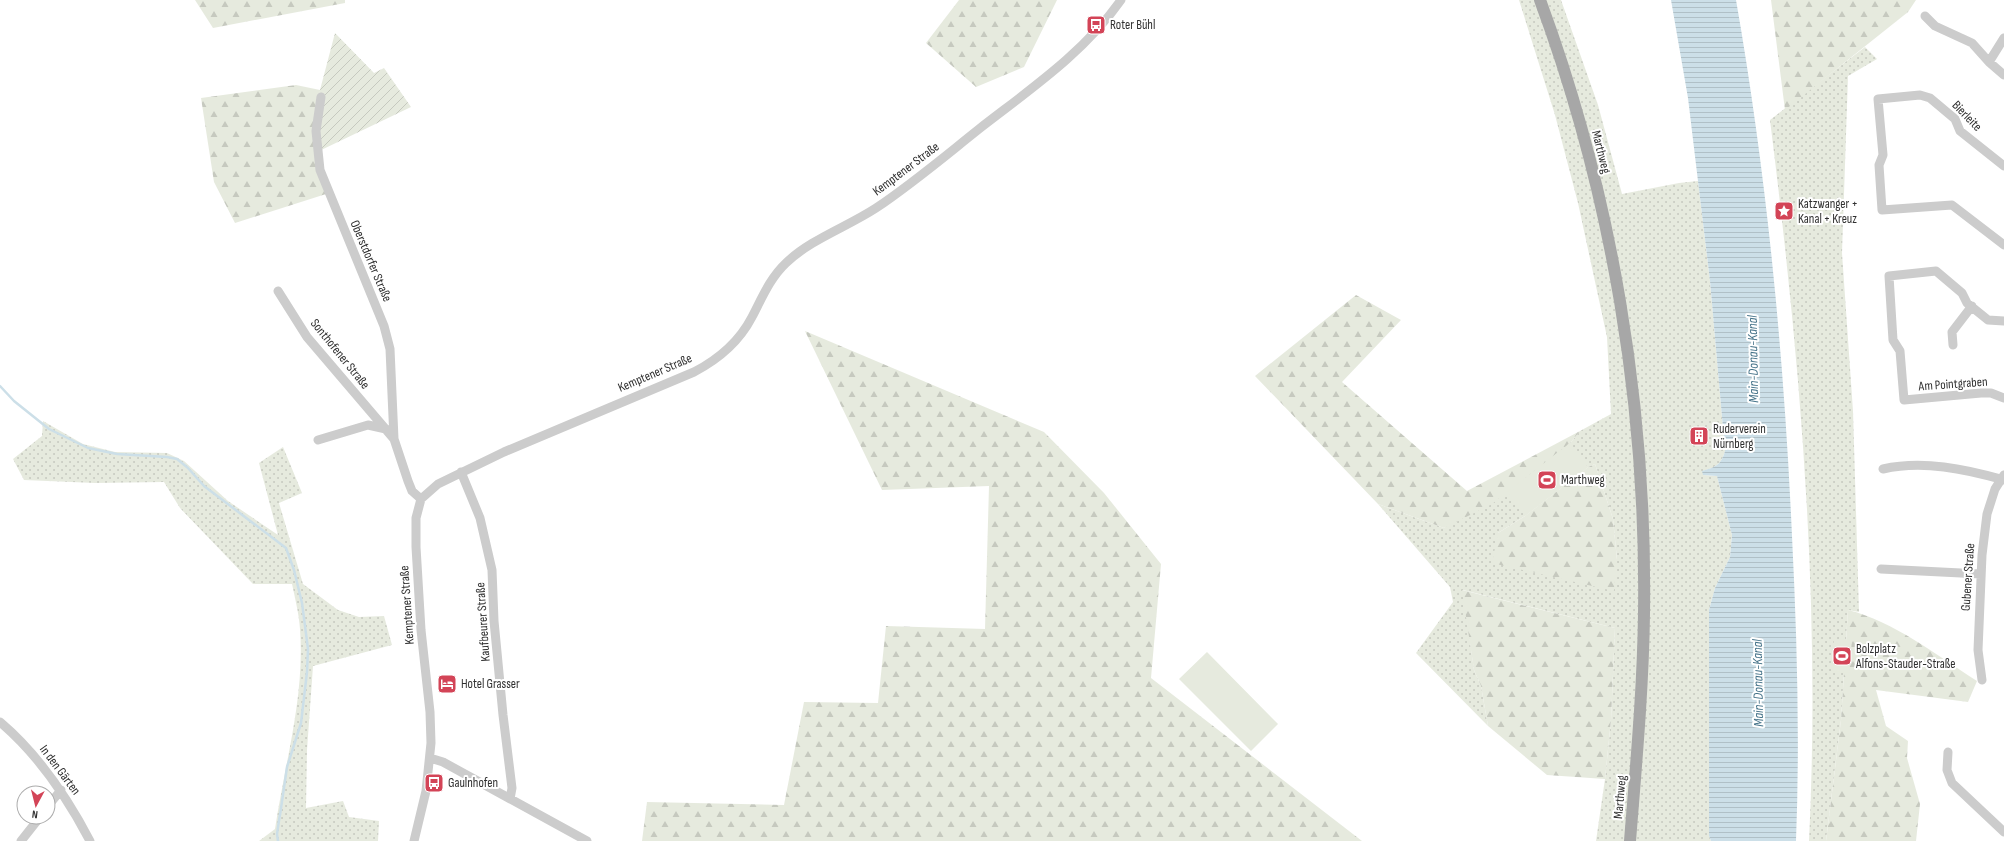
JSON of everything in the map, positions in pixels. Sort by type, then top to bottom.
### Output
[{"type":"main road","name":"Marthweg","points":[[1540,0],[1578,116],[1603,217],[1628,354],[1636,419],[1642,504],[1644,612],[1641,709],[1630,841]]},
{"type":"street","name":"Kemptener Straße","points":[[414,841],[426,791],[430,758],[430,712],[421,630],[416,547],[416,518],[421,499],[431,489],[461,472],[561,426],[694,372],[720,356],[743,333],[768,287],[786,263],[807,247],[884,203],[1022,96],[1082,46],[1121,0]]},
{"type":"street","points":[[1925,16],[1935,26],[1972,44],[1989,62],[2004,74]]},
{"type":"street","points":[[1989,62],[2004,38]]},
{"type":"street","name":"Bierleite","points":[[2004,166],[1960,131],[1955,119],[1930,98],[1920,95],[1878,99],[1883,155],[1879,165],[1882,210],[1952,205],[2004,245]]},
{"type":"street","name":"Oberstdorfer Straße","points":[[320,97],[316,131],[320,170],[384,326],[390,349],[394,439]]},
{"type":"street","name":"Am Pointgraben","points":[[1972,306],[1967,303],[1962,293],[1936,271],[1889,276],[1893,340],[1900,351],[1904,400],[1981,393],[1991,393],[2004,398]]},
{"type":"street","name":"Sonthofener Straße","points":[[278,291],[307,337],[394,439],[412,491],[421,499]]},
{"type":"street","points":[[1953,344],[1952,332],[1972,306],[1988,320],[2004,320]]},
{"type":"street","points":[[318,440],[368,425],[386,429]]},
{"type":"street","points":[[1883,469],[1900,465],[1949,468],[2003,478]]},
{"type":"street","name":"Kaufbeurer Straße","points":[[461,472],[480,518],[492,570],[494,620],[502,715],[512,788],[510,799]]},
{"type":"street","name":"Gubener Straße","points":[[1982,680],[1978,650],[1981,574],[1987,514],[1994,489],[2003,478]]},
{"type":"street","points":[[1881,570],[1981,574]]},
{"type":"street","name":"In den Gärten","points":[[0,722],[19,738],[61,790],[90,841]]},
{"type":"street","points":[[1948,752],[1947,770],[1952,783],[2004,832]]},
{"type":"street","points":[[430,758],[443,762],[510,799],[572,837],[587,841]]},
{"type":"street","points":[[56,796],[61,790]]},
{"type":"street","points":[[21,841],[34,825]]},
{"type":"green space","points":[[195,0],[345,0],[345,3],[213,28]]},
{"type":"green space","points":[[959,0],[1057,0],[1024,67],[976,87],[926,43]]},
{"type":"green space","points":[[1519,0],[1561,0],[1598,105],[1622,194],[1679,183],[1698,181],[1710,281],[1725,451],[1720,462],[1715,467],[1703,471],[1703,475],[1717,476],[1732,535],[1730,557],[1715,588],[1709,610],[1709,836],[1711,841],[1596,841],[1605,779],[1611,720],[1615,628],[1463,590],[1474,670],[1481,686],[1488,726],[1416,653],[1453,602],[1450,587],[1378,504],[1444,528],[1571,442],[1580,431],[1611,414],[1607,337],[1578,203],[1555,115]],"holes":[[[1595,464],[1613,519],[1617,560],[1498,533],[1525,516],[1588,467]]]},
{"type":"green space","points":[[1771,0],[1916,0],[1908,12],[1785,110]]},
{"type":"green space","points":[[335,33],[374,73],[384,68],[411,107],[317,152],[320,90]]},
{"type":"green space","points":[[1865,47],[1877,59],[1848,76],[1842,253],[1853,411],[1859,612],[1848,610],[1841,720],[1826,841],[1809,841],[1812,750],[1810,570],[1799,389],[1781,210],[1770,120]]},
{"type":"green space","points":[[296,85],[320,90],[317,152],[326,194],[235,223],[214,182],[201,98]]},
{"type":"green space","points":[[1356,295],[1401,320],[1342,382],[1467,491],[1580,431],[1571,442],[1492,504],[1444,528],[1378,504],[1255,376]]},
{"type":"green space","points":[[805,331],[1044,432],[1104,493],[1161,564],[1151,678],[1362,841],[642,841],[647,802],[784,805],[804,702],[878,703],[886,626],[985,629],[989,486],[882,490]]},
{"type":"green space","points":[[43,421],[83,444],[115,452],[167,453],[184,461],[228,501],[278,535],[259,463],[283,447],[302,493],[279,503],[303,584],[338,610],[359,617],[384,616],[392,645],[313,666],[307,750],[306,808],[343,801],[349,817],[379,821],[378,841],[259,841],[275,829],[297,704],[300,680],[300,629],[292,584],[253,584],[180,508],[164,482],[95,483],[24,480],[13,459],[42,436]]},
{"type":"green space","name":"Marthweg","points":[[1570,443],[1588,467],[1525,516],[1507,492]]},
{"type":"green space","points":[[1595,464],[1613,519],[1617,560],[1614,591],[1492,563],[1498,533],[1525,516],[1588,467]]},
{"type":"green space","points":[[1462,590],[1615,628],[1611,720],[1605,779],[1547,775],[1488,726],[1481,686],[1474,670]]},
{"type":"green space","points":[[1848,610],[1882,622],[1915,640],[1977,681],[1968,702],[1876,690],[1886,726],[1908,741],[1907,758],[1920,804],[1916,841],[1826,841],[1841,720]]},
{"type":"green space","name":"Bolzplatz Alfons-Stauder-Straße","points":[[1834,639],[1852,640],[1849,673],[1832,671]]},
{"type":"green space","points":[[1207,652],[1278,724],[1251,751],[1179,679]]},
{"type":"water","name":"Main-Donau-Kanal","points":[[1671,0],[1736,0],[1757,133],[1773,267],[1789,469],[1797,688],[1798,765],[1796,841],[1711,841],[1709,836],[1709,610],[1715,588],[1730,557],[1732,535],[1717,476],[1703,475],[1702,471],[1717,465],[1722,459],[1725,451],[1710,281],[1688,98]]},
{"type":"waterway","points":[[0,386],[14,401],[49,429],[88,448],[117,454],[177,459],[188,468],[204,486],[286,548],[294,570],[302,603],[308,649],[301,723],[287,767],[280,815]]},
{"type":"waterway","points":[[278,841],[277,834],[280,814]]},
{"type":"place","name":"Roter Bühl","points":[[1096,25]]},
{"type":"place","name":"Katzwanger + Kanal + Kreuz","points":[[1784,211]]},
{"type":"place","name":"Ruderverein Nürnberg","points":[[1699,436]]},
{"type":"place","name":"Marthweg","points":[[1547,480]]},
{"type":"place","name":"Bolzplatz Alfons-Stauder-Straße","points":[[1842,656]]},
{"type":"place","name":"Hotel Grasser","points":[[447,684]]},
{"type":"place","name":"Gaulnhofen","points":[[434,783]]}]
